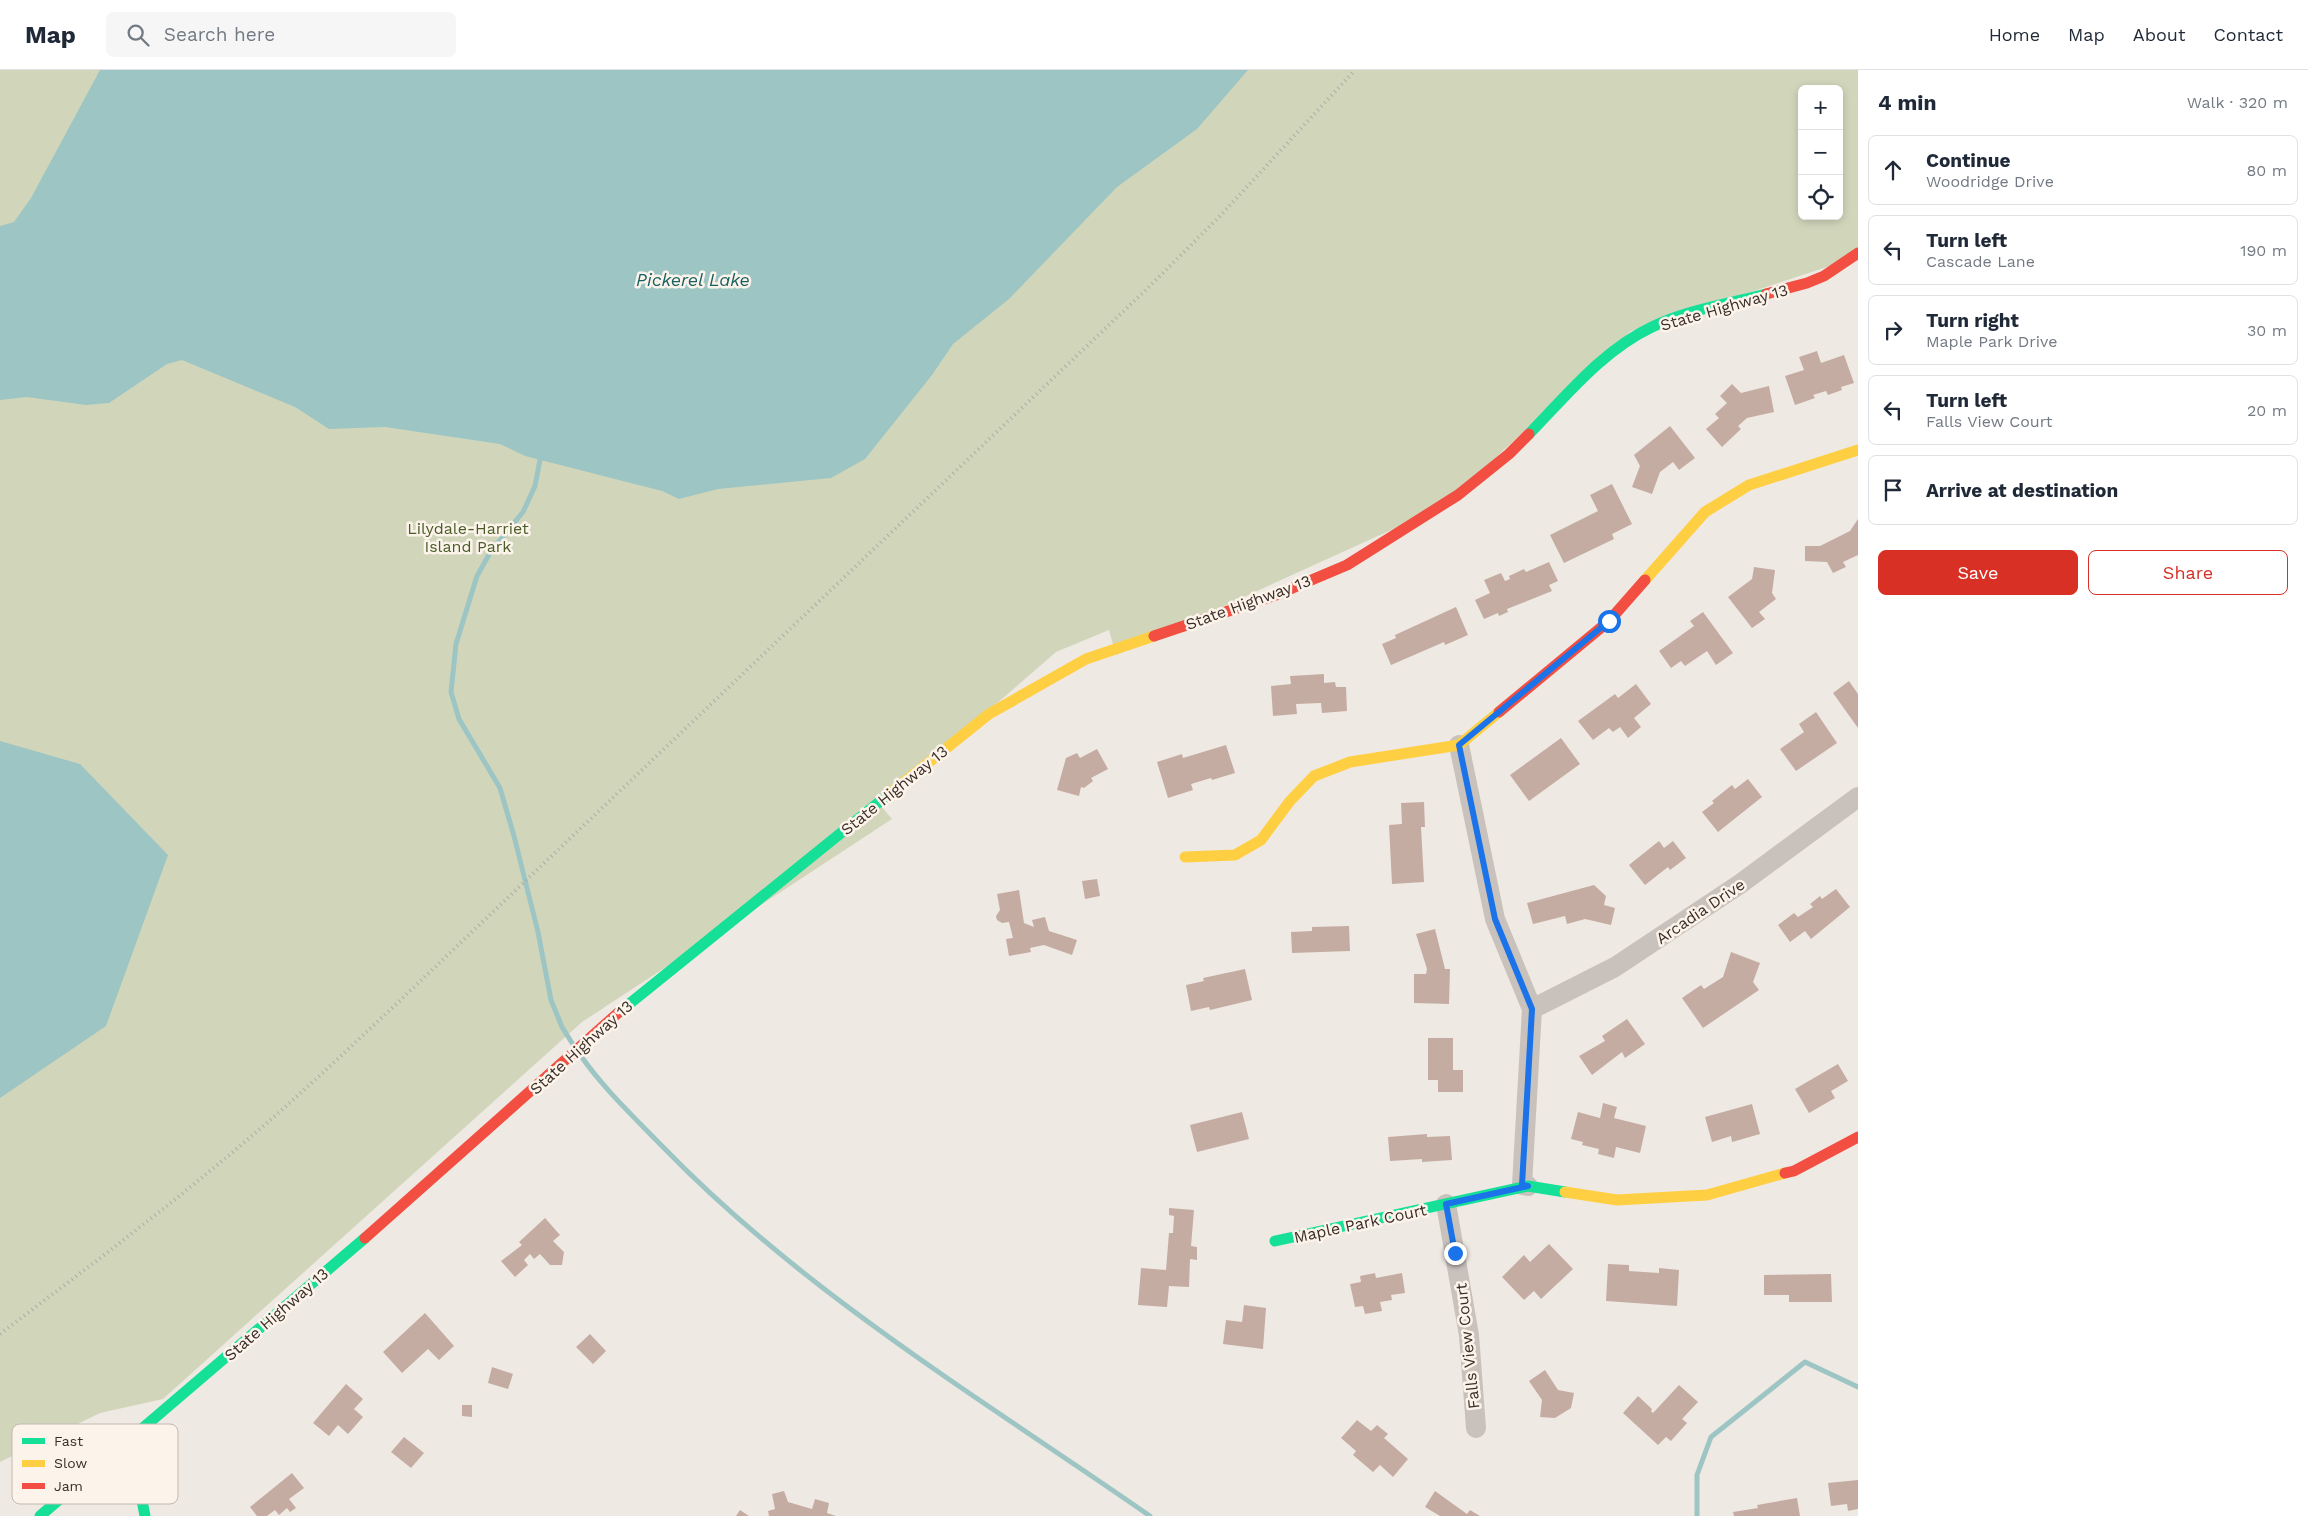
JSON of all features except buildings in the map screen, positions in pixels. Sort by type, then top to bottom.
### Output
[{"type":"street","name":"State Highway 13","points":[[148,1424],[466,1150],[616,1014],[989,714],[1086,659],[1276,595],[1347,565],[1396,536],[1458,495],[1510,454],[1592,369],[1626,343],[1652,327],[1686,315],[1806,283],[1824,276],[1858,253]]},
{"type":"street","points":[[1185,857],[1235,855],[1261,840],[1290,800],[1314,776],[1350,762],[1459,745],[1609,621],[1705,512],[1748,485],[1858,450]]},
{"type":"street","points":[[1459,745],[1495,919],[1532,1009],[1522,1185],[1617,1200],[1707,1195],[1794,1171],[1858,1138]]},
{"type":"street","name":"Arcadia Drive","points":[[1532,1009],[1615,967],[1740,884],[1858,796]]},
{"type":"street","name":"Maple Park Court","points":[[1275,1241],[1528,1186]]},
{"type":"street","name":"Falls View Court","points":[[1446,1204],[1469,1335],[1476,1428]]},
{"type":"street","name":"State Highway 13","points":[[40,1516],[54,1504]]},
{"type":"green space","name":"Lilydale-Harriet Island Park","points":[[0,70],[1858,70],[1858,257],[1631,331],[1444,506],[1116,655],[1109,630],[1056,652],[880,805],[892,819],[582,1022],[163,1399],[100,1413],[78,1424],[12,1424],[12,1456],[0,1462]]},
{"type":"water","name":"Pickerel Lake","points":[[100,70],[1248,70],[1197,129],[1117,187],[1009,299],[953,344],[932,375],[865,459],[831,478],[718,489],[679,499],[662,491],[525,456],[500,444],[385,427],[329,429],[295,407],[182,360],[167,364],[109,403],[86,405],[27,397],[0,400],[0,226],[14,222],[31,198]]},
{"type":"water","points":[[0,741],[80,764],[168,855],[106,1026],[0,1098]]},
{"type":"waterway","points":[[540,460],[535,486],[523,512],[491,551],[477,576],[456,644],[451,692],[459,719],[500,788],[538,932],[551,1000],[562,1027],[572,1043]]},
{"type":"waterway","points":[[581,1056],[609,1091],[662,1146],[717,1199],[775,1250],[897,1343],[1150,1516]]},
{"type":"waterway","points":[[1697,1516],[1697,1475],[1711,1437],[1805,1362],[1858,1387]]},
{"type":"railway","points":[[0,1334],[222,1161],[271,1120],[390,1010],[1152,284],[1220,216],[1355,70]]},
{"type":"traffic: fast","points":[[1529,434],[1601,361],[1634,337],[1679,316],[1766,294]]},
{"type":"traffic: fast","points":[[618,1013],[888,795]]},
{"type":"traffic: fast","points":[[1275,1241],[1528,1186],[1565,1192]]},
{"type":"traffic: fast","points":[[148,1424],[365,1238]]},
{"type":"traffic: fast","points":[[40,1516],[54,1504]]},
{"type":"traffic: fast","points":[[143,1504],[145,1516]]},
{"type":"traffic: slow","points":[[1645,580],[1705,512],[1749,485],[1858,450]]},
{"type":"traffic: slow","points":[[888,795],[989,714],[1086,659],[1154,636]]},
{"type":"traffic: slow","points":[[1185,857],[1235,855],[1261,840],[1290,801],[1314,776],[1350,762],[1459,745],[1499,712]]},
{"type":"traffic: slow","points":[[1565,1192],[1617,1200],[1707,1195],[1785,1173]]},
{"type":"traffic: jam","points":[[1766,294],[1807,283],[1824,276],[1858,253]]},
{"type":"traffic: jam","points":[[1154,636],[1276,595],[1347,565],[1458,495],[1509,454],[1529,434]]},
{"type":"traffic: jam","points":[[1499,712],[1609,621],[1645,580]]},
{"type":"traffic: jam","points":[[365,1238],[618,1013]]},
{"type":"traffic: jam","points":[[1785,1173],[1794,1171],[1858,1137]]},
{"type":"route","points":[[1455,1253],[1446,1204],[1528,1186],[1522,1185],[1532,1009],[1495,919],[1459,745],[1609,621]]}]
